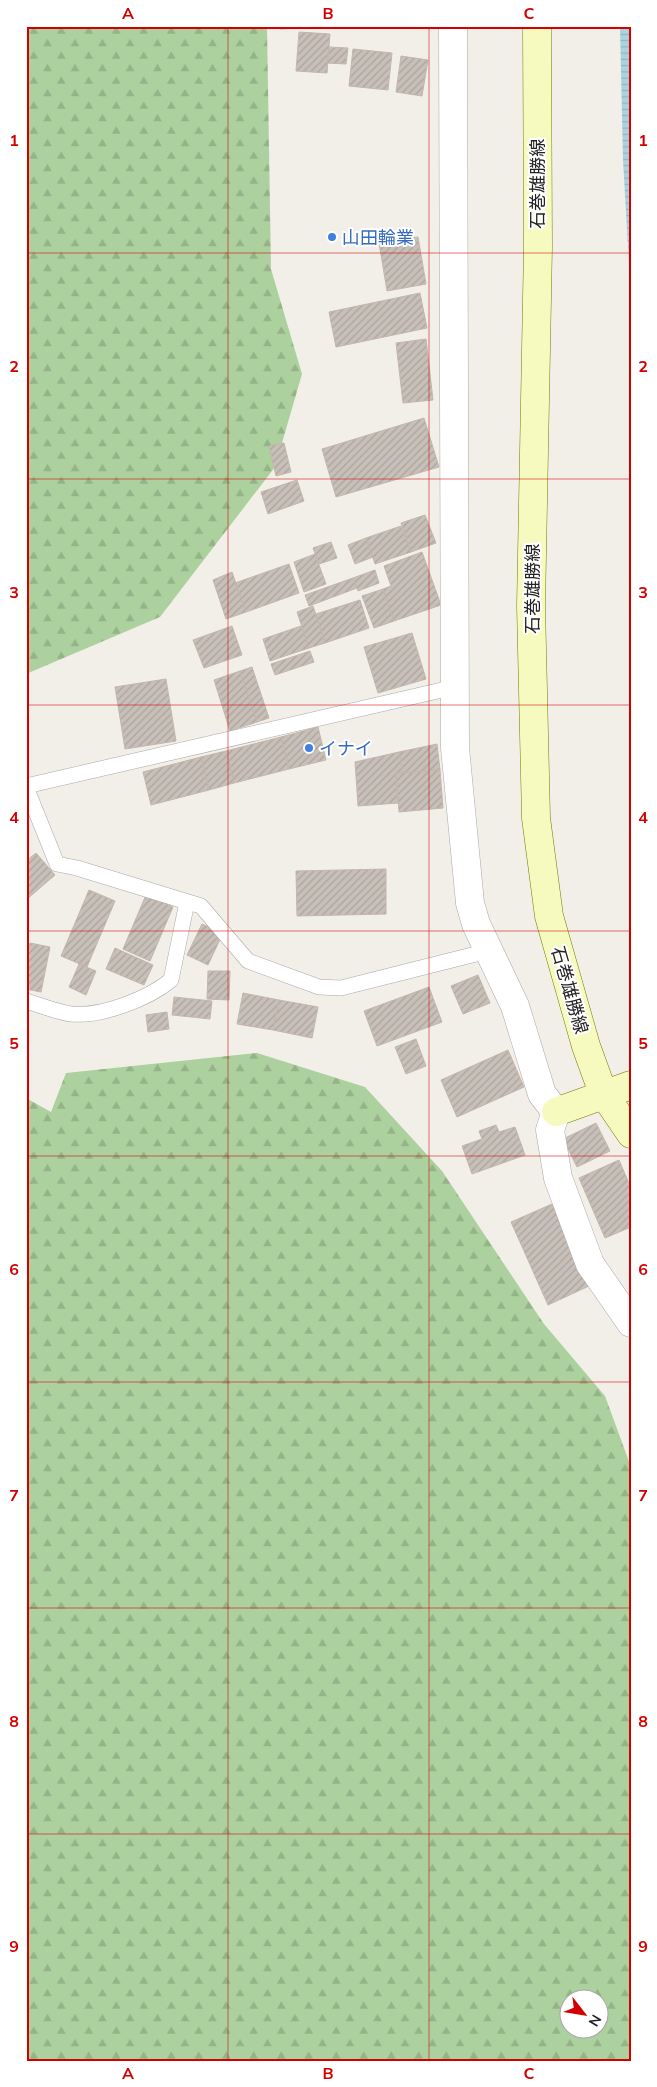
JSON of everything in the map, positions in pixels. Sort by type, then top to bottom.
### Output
[{"type":"main road","name":"石巻雄勝線","points":[[537,26],[538,247],[531,587],[536,818],[549,916],[586,1046],[603,1093],[631,1134]]},
{"type":"main road","points":[[556,1112],[603,1093],[631,1085]]},
{"type":"street","points":[[453,26],[455,748],[470,903],[474,920],[515,1006],[542,1094],[556,1112],[550,1130],[558,1178],[590,1264],[631,1323]]},
{"type":"lane","points":[[455,687],[26,787],[57,864],[77,868],[201,906],[248,961],[319,987],[341,988],[488,951]]},
{"type":"lane","points":[[26,1001],[71,1014],[111,1011],[163,987],[171,980],[187,902]]},
{"type":"green space","points":[[26,26],[267,26],[271,269],[302,374],[275,467],[160,617],[26,674]]},
{"type":"green space","points":[[257,1053],[365,1087],[442,1171],[544,1324],[605,1396],[631,1467],[631,2061],[26,2061],[26,1098],[51,1112],[66,1073]]},
{"type":"water","points":[[620,26],[631,26],[631,300],[623,160]]},
{"type":"building","points":[[280,26],[349,26],[280,29]]},
{"type":"building","points":[[299,32],[330,34],[327,73],[296,71]]},
{"type":"building","points":[[329,47],[348,48],[346,64],[327,63]]},
{"type":"building","points":[[353,49],[392,53],[388,90],[349,86]]},
{"type":"building","points":[[401,56],[428,60],[422,96],[396,92]]},
{"type":"building","points":[[418,237],[426,284],[387,291],[379,243]]},
{"type":"building","points":[[420,293],[427,328],[336,347],[329,312]]},
{"type":"building","points":[[426,339],[433,400],[403,403],[396,343]]},
{"type":"building","points":[[424,418],[439,467],[336,497],[322,449]]},
{"type":"building","points":[[284,443],[291,472],[276,476],[269,446]]},
{"type":"building","points":[[297,480],[304,501],[268,514],[261,492]]},
{"type":"building","points":[[425,515],[436,543],[411,552],[401,523]]},
{"type":"building","points":[[401,526],[411,552],[375,564],[366,538]]},
{"type":"building","points":[[366,538],[373,557],[355,564],[348,545]]},
{"type":"building","points":[[331,542],[337,558],[319,564],[313,548]]},
{"type":"building","points":[[422,552],[441,605],[394,621],[383,589],[391,586],[384,566]]},
{"type":"building","points":[[315,554],[326,584],[304,592],[294,562]]},
{"type":"building","points":[[289,564],[299,593],[246,612],[235,583]]},
{"type":"building","points":[[375,570],[379,583],[358,591],[353,578]]},
{"type":"building","points":[[232,572],[246,612],[226,619],[213,580]]},
{"type":"building","points":[[353,578],[357,588],[309,606],[305,595]]},
{"type":"building","points":[[383,589],[394,621],[374,628],[362,596]]},
{"type":"building","points":[[360,600],[369,628],[325,643],[316,614]]},
{"type":"building","points":[[313,606],[325,643],[309,648],[297,612]]},
{"type":"building","points":[[232,626],[242,655],[204,668],[193,640]]},
{"type":"building","points":[[301,626],[309,648],[270,661],[263,639]]},
{"type":"building","points":[[412,633],[426,679],[378,693],[364,647]]},
{"type":"building","points":[[310,651],[314,662],[275,675],[271,664]]},
{"type":"building","points":[[252,667],[269,718],[257,722],[240,671]]},
{"type":"building","points":[[240,671],[257,722],[230,731],[214,680]]},
{"type":"building","points":[[166,679],[176,741],[125,749],[115,687]]},
{"type":"building","points":[[318,727],[326,760],[289,769],[281,737]]},
{"type":"building","points":[[281,737],[289,769],[234,783],[226,751]]},
{"type":"building","points":[[437,744],[440,770],[403,773],[399,752]]},
{"type":"building","points":[[226,751],[234,783],[209,790],[201,757]]},
{"type":"building","points":[[399,752],[403,773],[396,773],[398,803],[358,806],[355,762]]},
{"type":"building","points":[[201,757],[209,790],[151,805],[143,772]]},
{"type":"building","points":[[440,770],[443,808],[399,812],[396,773]]},
{"type":"building","points":[[36,853],[55,875],[26,900],[26,861]]},
{"type":"building","points":[[386,869],[386,914],[297,916],[296,871]]},
{"type":"building","points":[[89,890],[115,901],[87,967],[61,956]]},
{"type":"building","points":[[146,895],[173,907],[150,961],[123,949]]},
{"type":"building","points":[[202,924],[223,933],[208,965],[187,955]]},
{"type":"building","points":[[30,943],[50,947],[41,992],[26,989],[26,963]]},
{"type":"building","points":[[115,948],[153,965],[144,985],[106,969]]},
{"type":"building","points":[[79,964],[96,971],[86,995],[69,987]]},
{"type":"building","points":[[208,971],[230,971],[229,1000],[207,999]]},
{"type":"building","points":[[478,975],[490,1003],[463,1014],[451,986]]},
{"type":"building","points":[[429,987],[442,1022],[377,1046],[364,1011]]},
{"type":"building","points":[[243,993],[279,1000],[273,1030],[237,1024]]},
{"type":"building","points":[[174,997],[212,1001],[210,1019],[172,1015]]},
{"type":"building","points":[[279,1000],[318,1007],[312,1038],[273,1030]]},
{"type":"building","points":[[167,1012],[169,1029],[148,1032],[146,1015]]},
{"type":"building","points":[[416,1039],[426,1066],[406,1074],[395,1047]]},
{"type":"building","points":[[508,1050],[524,1087],[457,1117],[441,1080]]},
{"type":"building","points":[[596,1123],[610,1151],[577,1167],[563,1139]]},
{"type":"building","points":[[496,1125],[499,1132],[515,1127],[525,1155],[472,1174],[462,1146],[482,1139],[479,1131]]},
{"type":"building","points":[[619,1160],[631,1188],[631,1227],[605,1238],[579,1178]]},
{"type":"building","points":[[552,1204],[589,1286],[548,1305],[511,1222]]},
{"type":"place","name":"山田輪業","points":[[332,237]]},
{"type":"place","name":"イナイ","points":[[309,748]]}]
